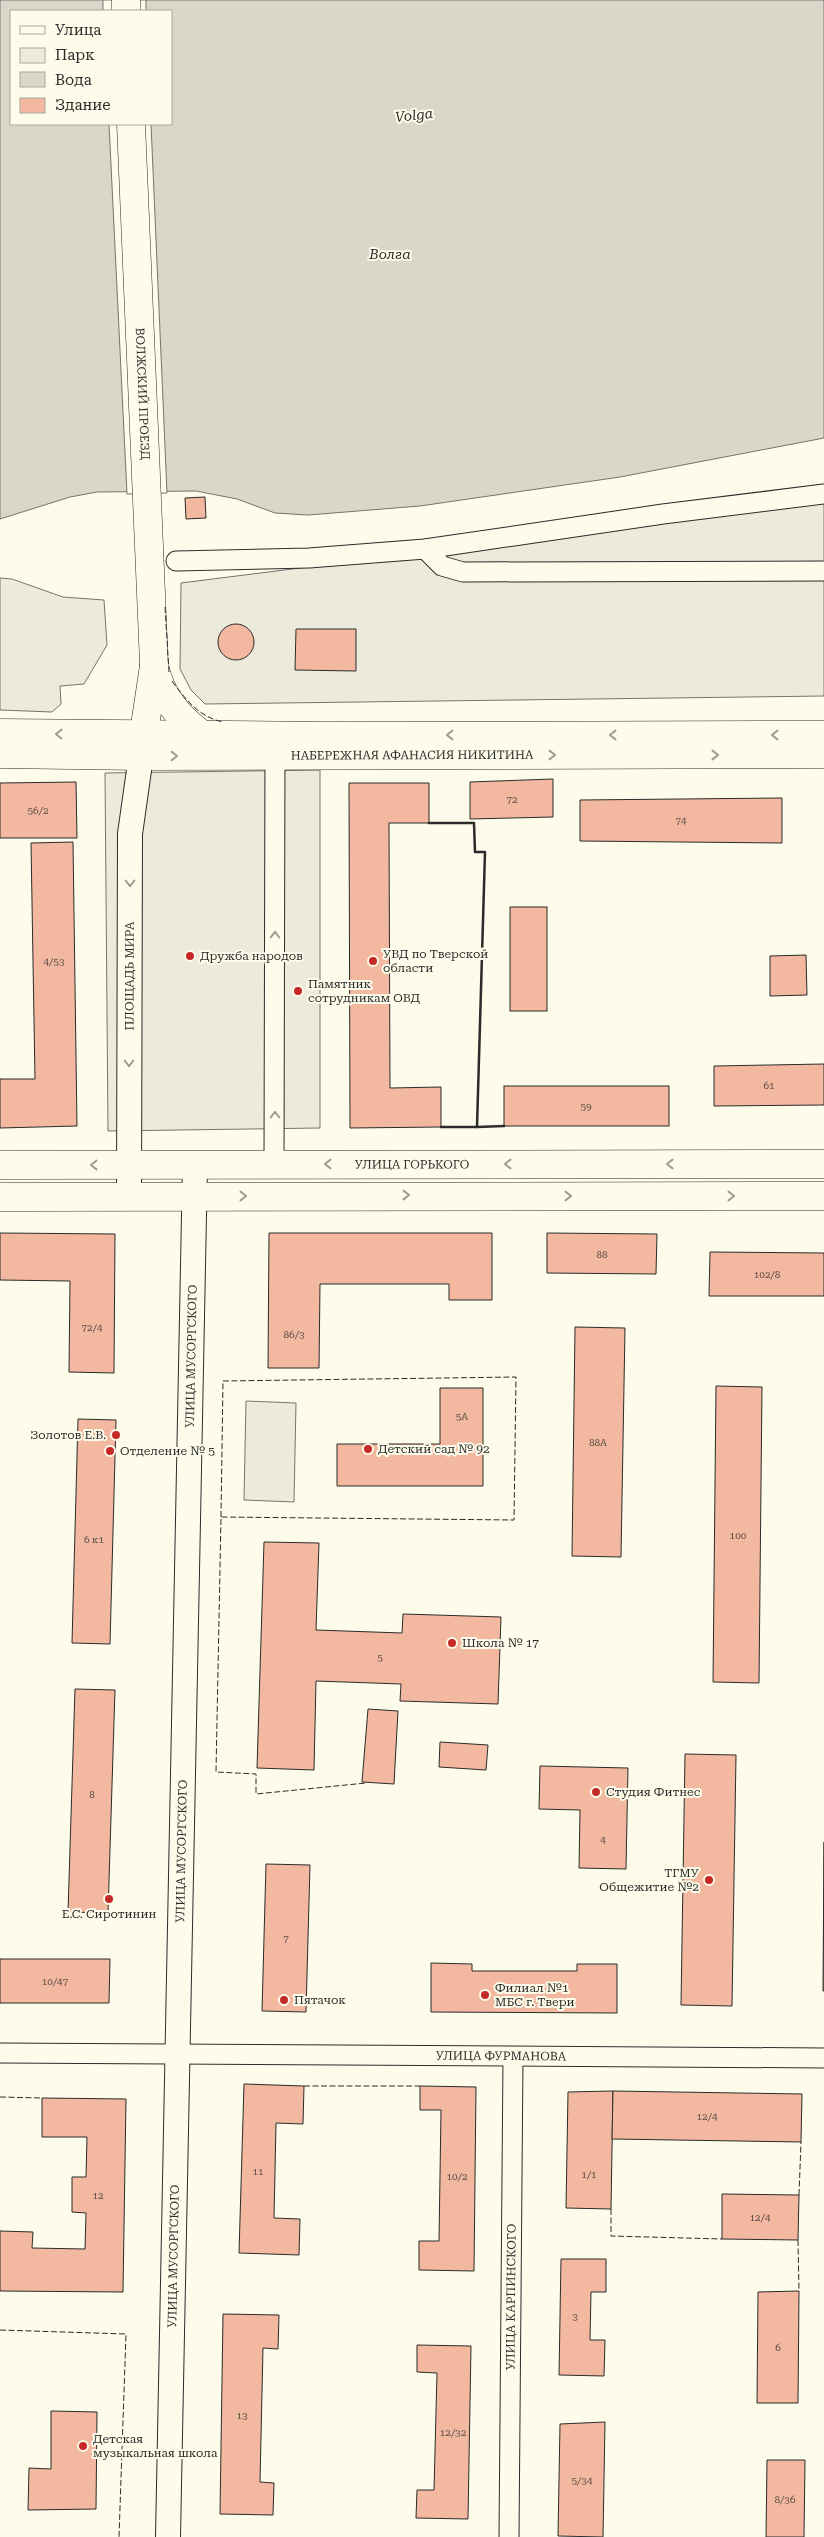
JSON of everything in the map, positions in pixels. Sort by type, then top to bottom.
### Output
[{"type":"main road","name":"ВОЛЖСКИЙ ПРОЕЗД","points":[[131,125],[154,664],[142,746]]},
{"type":"main road","name":"ВОЛЖСКИЙ ПРОЕЗД","points":[[99,735],[118,722],[140,697],[154,664]]},
{"type":"main road","name":"ВОЛЖСКИЙ ПРОЕЗД","points":[[154,664],[161,687],[172,707],[188,724],[229,750],[246,756]]},
{"type":"main road","name":"НАБЕРЕЖНАЯ АФАНАСИЯ НИКИТИНА","points":[[0,733],[99,735],[142,746],[246,756],[275,746],[824,735]]},
{"type":"main road","name":"НАБЕРЕЖНАЯ АФАНАСИЯ НИКИТИНА","points":[[0,754],[142,746],[203,735],[275,746],[824,754]]},
{"type":"main road","name":"УЛИЦА ГОРЬКОГО","points":[[0,1165],[824,1164]]},
{"type":"main road","points":[[0,1197],[824,1196]]},
{"type":"street","points":[[176,561],[309,558],[425,550],[824,494]]},
{"type":"street","points":[[425,550],[442,566],[463,572],[824,571]]},
{"type":"street","name":"ПЛОЩАДЬ МИРА","points":[[129,1196],[130,834],[142,746]]},
{"type":"street","points":[[274,1164],[275,746]]},
{"type":"street","name":"УЛИЦА МУСОРГСКОГО","points":[[168,2537],[195,1164]]},
{"type":"street","name":"УЛИЦА ФУРМАНОВА","points":[[0,2054],[824,2058]]},
{"type":"street","name":"УЛИЦА КАРПИНСКОГО","points":[[510,2537],[513,2057]]},
{"type":"green space","points":[[824,502],[824,696],[205,704],[191,690],[180,669],[181,583]]},
{"type":"green space","points":[[0,578],[12,579],[63,597],[104,600],[107,645],[84,684],[60,686],[61,704],[52,712],[0,710]]},
{"type":"green space","points":[[246,1401],[296,1403],[294,1502],[244,1500]]},
{"type":"shaded area","points":[[320,770],[320,1128],[108,1131],[105,773]]},
{"type":"water","name":"Волга","points":[[0,0],[824,0],[824,438],[620,477],[420,506],[308,515],[275,513],[237,499],[196,491],[97,492],[70,497],[0,519]]},
{"type":"pier","points":[[103,0],[146,0],[146,10],[103,10]]},
{"type":"pier","points":[[109,125],[151,125],[167,493],[127,494]]},
{"type":"building","points":[[205,497],[206,518],[186,519],[185,498]]},
{"type":"building","points":[[236,624],[248,630],[254,642],[248,654],[236,660],[224,654],[218,642],[224,630]]},
{"type":"building","points":[[296,629],[356,629],[356,671],[295,670]]},
{"type":"building","points":[[553,779],[553,817],[470,819],[470,782]]},
{"type":"building","points":[[76,782],[77,838],[0,838],[0,783]]},
{"type":"building","points":[[349,783],[429,783],[429,823],[389,823],[390,1088],[441,1087],[441,1127],[350,1128]]},
{"type":"building","points":[[782,798],[782,843],[580,841],[580,800]]},
{"type":"building","points":[[73,842],[77,1126],[0,1128],[0,1079],[35,1079],[31,843]]},
{"type":"building","points":[[510,907],[547,907],[547,1011],[510,1011]]},
{"type":"building","points":[[806,955],[807,995],[770,996],[770,956]]},
{"type":"building","points":[[824,1064],[824,1105],[714,1106],[714,1066]]},
{"type":"building","points":[[504,1086],[669,1086],[669,1126],[504,1126]]},
{"type":"building","points":[[0,1233],[115,1234],[114,1373],[69,1372],[70,1281],[0,1280]]},
{"type":"building","points":[[269,1233],[492,1233],[492,1300],[449,1300],[449,1284],[320,1284],[319,1368],[268,1368]]},
{"type":"building","points":[[547,1233],[657,1234],[656,1274],[547,1273]]},
{"type":"building","points":[[710,1252],[824,1253],[824,1296],[709,1296]]},
{"type":"building","points":[[575,1327],[625,1328],[621,1557],[572,1556]]},
{"type":"building","points":[[716,1386],[762,1387],[759,1683],[713,1682]]},
{"type":"building","points":[[440,1388],[483,1388],[483,1486],[337,1486],[337,1444],[440,1444]]},
{"type":"building","points":[[78,1419],[116,1420],[110,1644],[72,1643]]},
{"type":"building","points":[[264,1542],[319,1543],[316,1630],[402,1633],[403,1614],[501,1617],[498,1704],[400,1701],[401,1684],[316,1681],[314,1770],[257,1768]]},
{"type":"building","points":[[75,1689],[115,1690],[108,1913],[68,1912]]},
{"type":"building","points":[[368,1709],[398,1711],[394,1784],[362,1782]]},
{"type":"building","points":[[440,1742],[488,1745],[486,1770],[439,1767]]},
{"type":"building","name":"ТГМУ Общежитие №2","points":[[685,1754],[736,1755],[732,2006],[681,2005]]},
{"type":"building","points":[[540,1766],[628,1768],[626,1869],[579,1868],[580,1810],[539,1809]]},
{"type":"building","points":[[824,1842],[824,1991],[823,1991]]},
{"type":"building","points":[[266,1864],[310,1865],[306,2012],[262,2011]]},
{"type":"building","points":[[0,1959],[110,1959],[109,2003],[0,2003]]},
{"type":"building","points":[[431,1963],[472,1964],[472,1971],[577,1971],[577,1964],[617,1964],[617,2013],[431,2012]]},
{"type":"building","points":[[244,2084],[304,2086],[303,2124],[276,2123],[274,2218],[300,2219],[299,2255],[239,2253]]},
{"type":"building","points":[[420,2086],[476,2087],[474,2271],[419,2270],[419,2241],[439,2241],[441,2110],[420,2110]]},
{"type":"building","points":[[613,2091],[611,2209],[566,2208],[568,2092]]},
{"type":"building","points":[[613,2091],[802,2094],[801,2142],[612,2139]]},
{"type":"building","points":[[42,2098],[126,2099],[123,2292],[0,2291],[0,2231],[33,2232],[32,2248],[85,2249],[86,2213],[72,2212],[72,2177],[86,2177],[87,2137],[42,2137]]},
{"type":"building","points":[[722,2194],[799,2195],[798,2240],[722,2239]]},
{"type":"building","points":[[561,2259],[606,2259],[606,2292],[591,2292],[590,2340],[605,2340],[604,2376],[559,2375]]},
{"type":"building","points":[[799,2291],[798,2403],[757,2403],[758,2292]]},
{"type":"building","points":[[223,2314],[279,2315],[278,2349],[263,2348],[260,2482],[274,2483],[273,2515],[220,2514]]},
{"type":"building","points":[[417,2345],[471,2346],[468,2519],[416,2518],[417,2490],[434,2490],[437,2373],[417,2372]]},
{"type":"building","points":[[51,2411],[97,2412],[96,2509],[28,2510],[29,2468],[51,2469]]},
{"type":"building","points":[[605,2422],[603,2537],[558,2536],[560,2424]]},
{"type":"building","points":[[767,2460],[805,2460],[804,2537],[766,2537]]},
{"type":"fence","points":[[165,607],[169,672]]},
{"type":"fence","points":[[172,681],[188,701],[200,712],[214,720],[223,722]]},
{"type":"fence","points":[[221,1517],[223,1381],[516,1377],[514,1520],[221,1517],[216,1772],[256,1774],[256,1794],[366,1783]]},
{"type":"fence","points":[[304,2086],[420,2086]]},
{"type":"fence","points":[[0,2097],[42,2098]]},
{"type":"fence","points":[[799,2195],[801,2142]]},
{"type":"fence","points":[[611,2209],[611,2236],[722,2239]]},
{"type":"fence","points":[[798,2240],[799,2291]]},
{"type":"fence","points":[[0,2330],[126,2334],[119,2537]]},
{"type":"wall","points":[[429,823],[474,823],[475,852],[485,852],[477,1127],[441,1127]]},
{"type":"wall","points":[[477,1127],[504,1126]]},
{"type":"place","name":"Дружба народов","points":[[190,956]]},
{"type":"place","name":"УВД по Тверской области","points":[[373,961]]},
{"type":"place","name":"Памятник сотрудникам ОВД","points":[[298,991]]},
{"type":"place","name":"Золотов Е.В.","points":[[116,1435]]},
{"type":"place","name":"Детский сад № 92","points":[[368,1449]]},
{"type":"place","name":"Отделение № 5","points":[[110,1451]]},
{"type":"place","name":"Школа № 17","points":[[452,1643]]},
{"type":"place","name":"Студия Фитнес","points":[[596,1792]]},
{"type":"place","name":"ТГМУ Общежитие №2","points":[[709,1880]]},
{"type":"place","name":"Е.С. Сиротинин","points":[[109,1899]]},
{"type":"place","name":"Филиал №1 МБС г. Твери","points":[[485,1995]]},
{"type":"place","name":"Пятачок","points":[[284,2000]]},
{"type":"place","name":"Детская музыкальная школа","points":[[83,2446]]},
{"type":"water label","name":"Volga","points":[[414,115]]}]
